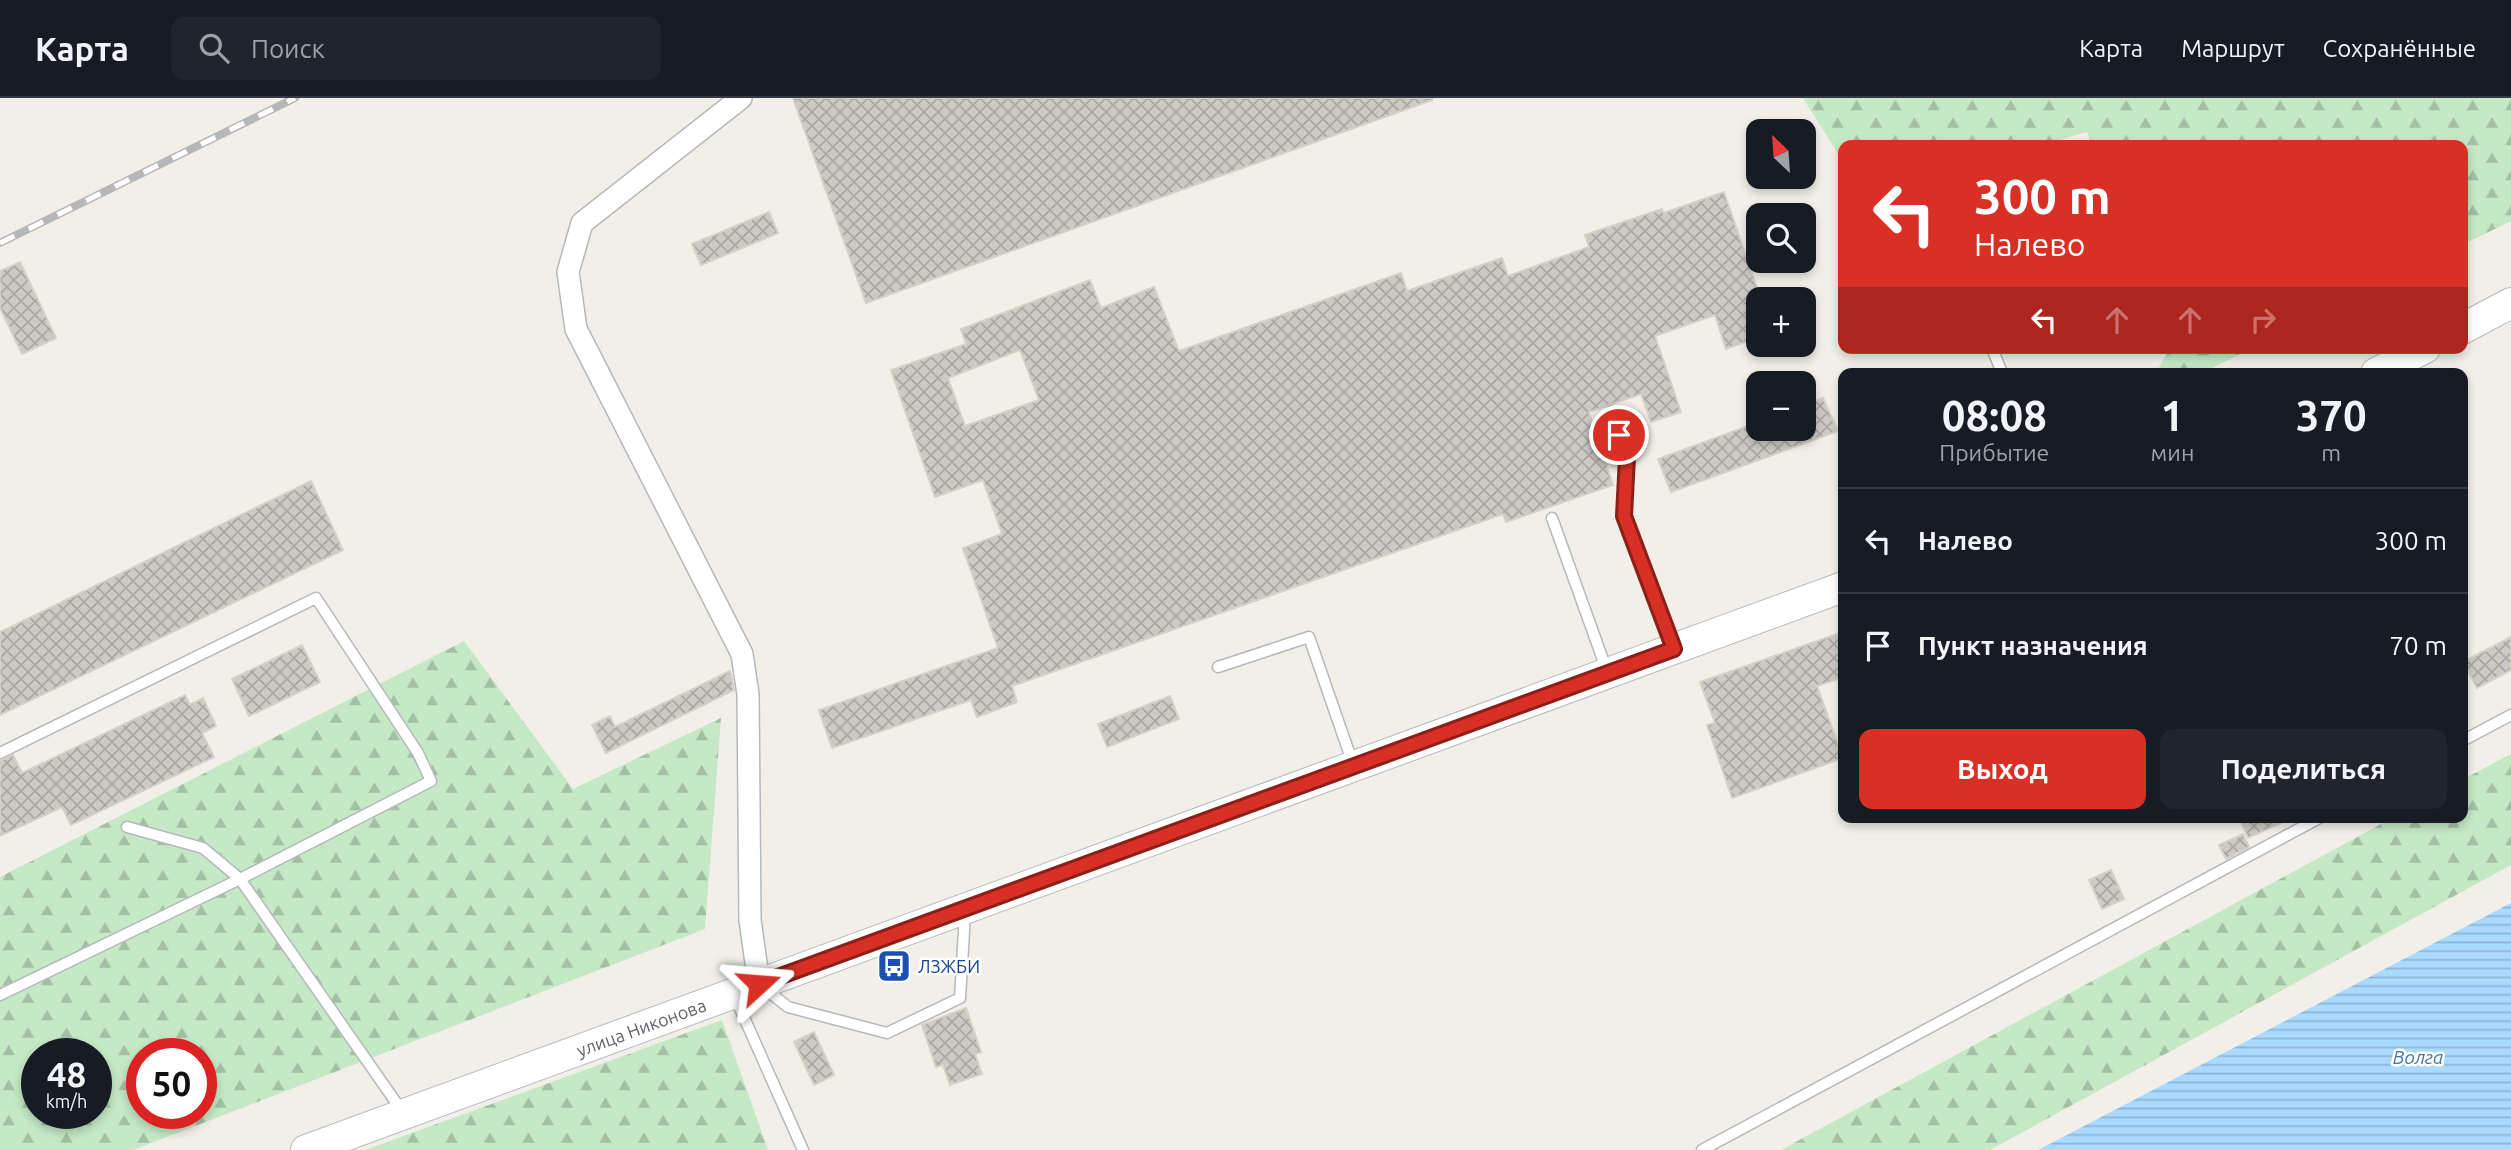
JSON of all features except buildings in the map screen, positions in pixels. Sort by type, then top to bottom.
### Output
[{"type":"main road","points":[[2468,326],[2511,303]]},
{"type":"main road","points":[[2386,368],[2412,354]]},
{"type":"main road","name":"улица Никонова","points":[[306,1150],[746,988],[965,911],[1838,589]]},
{"type":"street","points":[[741,98],[582,223],[568,272],[576,329],[742,654],[748,694],[750,920],[746,988]]},
{"type":"lane","points":[[1611,412],[1627,457],[1624,516],[1674,649]]},
{"type":"lane","points":[[1552,518],[1608,673]]},
{"type":"lane","points":[[0,753],[316,598],[418,753],[431,781],[240,879],[0,996]]},
{"type":"lane","points":[[1218,667],[1309,637],[1354,767]]},
{"type":"lane","points":[[2468,738],[2511,715]]},
{"type":"lane","points":[[1702,1150],[2310,823]]},
{"type":"lane","points":[[127,827],[203,848],[240,879],[404,1114]]},
{"type":"lane","points":[[746,988],[788,1007],[887,1033],[960,999],[965,911]]},
{"type":"lane","points":[[746,988],[803,1150]]},
{"type":"green space","points":[[1803,98],[2511,98],[2511,221],[2468,242],[2468,140],[2090,140],[2087,132],[2059,140],[1838,140],[1838,154]]},
{"type":"green space","points":[[2167,354],[2240,354],[2212,368],[2159,368]]},
{"type":"green space","points":[[464,641],[573,789],[721,718],[705,929],[217,1118],[217,1038],[126,1038],[126,1129],[187,1129],[133,1150],[0,1150],[0,877]]},
{"type":"green space","points":[[2511,754],[2511,865],[1990,1150],[1781,1150],[2383,823],[2468,823],[2468,777]]},
{"type":"green space","points":[[722,1020],[768,1150],[365,1150]]},
{"type":"water","name":"Волга","points":[[2511,903],[2511,1150],[2038,1150]]},
{"type":"railway","points":[[0,243],[295,98]]},
{"type":"place","name":"ЛЗЖБИ","points":[[894,966]]},
{"type":"route","points":[[759,984],[965,911],[1674,649],[1624,516],[1627,457],[1619,435]]}]
